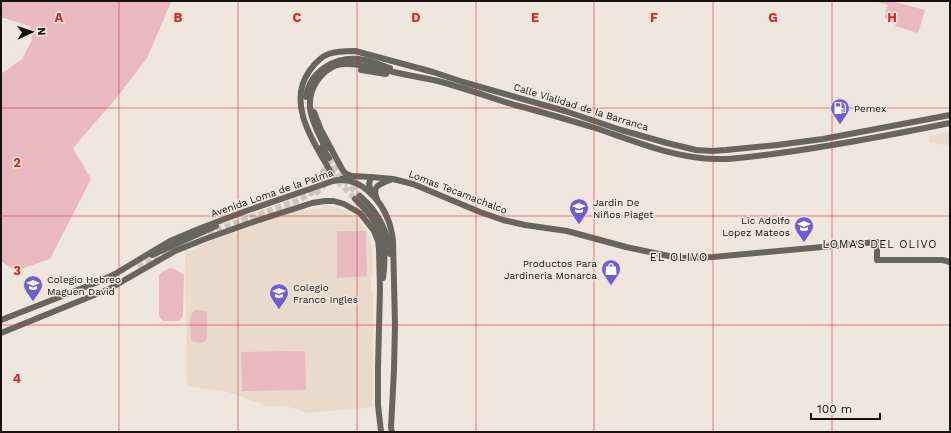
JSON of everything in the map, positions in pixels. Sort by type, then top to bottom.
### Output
[{"type":"main road","name":"Calle Vialidad de la Barranca","points":[[326,158],[308,132],[302,114],[300,94],[306,76],[317,61],[330,53],[343,51],[355,51],[433,72],[565,111],[621,130],[696,150],[726,150],[816,140],[950,115]]},
{"type":"main road","points":[[332,174],[326,158],[310,126],[306,104],[308,90],[317,74],[327,65],[337,61],[360,59],[393,68],[411,76]]},
{"type":"main road","points":[[326,148],[313,123],[309,102],[311,93],[322,75],[336,65],[346,64],[411,76]]},
{"type":"main road","points":[[351,176],[345,173],[342,169],[321,130],[314,113],[313,100],[316,89],[327,75],[345,67],[383,74],[411,76]]},
{"type":"main road","name":"Calle Vialidad de la Barranca","points":[[411,76],[457,86],[596,128],[638,143],[694,158],[736,158],[779,153],[866,140],[950,123]]},
{"type":"main road","points":[[326,158],[326,168]]},
{"type":"main road","name":"Lomas Tecamachalco","points":[[340,179],[351,176],[393,179],[413,184],[503,220],[566,231],[626,247],[678,258],[713,257],[877,242],[877,260],[943,260],[950,262]]},
{"type":"main road","points":[[371,177],[369,184],[373,195]]},
{"type":"main road","name":"Avenida Loma de la Palma","points":[[1,320],[98,282],[115,274],[170,241],[201,228],[333,181],[340,179],[351,181],[358,184],[373,195],[386,214],[393,240],[395,324],[392,432]]},
{"type":"main road","points":[[380,206],[376,195],[376,187],[382,182],[393,179]]},
{"type":"main road","points":[[380,286],[383,281],[385,266],[383,240],[379,229],[358,198],[367,202],[375,212],[384,228],[389,247],[394,287]]},
{"type":"main road","points":[[1,333],[109,289],[175,251],[205,239],[312,203],[334,201],[354,208],[360,213],[374,231],[378,241],[380,286],[378,405],[381,432]]},
{"type":"main road","points":[[256,208],[260,220]]},
{"type":"main road","points":[[138,260],[149,257],[216,226]]},
{"type":"main road","points":[[69,306],[138,267]]},
{"type":"shaded area","points":[[1,1],[172,1],[147,58],[118,96],[73,148],[91,179],[50,259],[15,271],[1,261],[1,74],[22,59],[32,40],[30,26],[1,18]]},
{"type":"shaded area","points":[[878,1],[891,1],[925,10],[918,33],[895,26],[897,22],[884,18],[888,5]]},
{"type":"shaded area","points":[[950,132],[950,145],[930,143],[929,136]]},
{"type":"shaded area","name":"Colegio Franco Ingles","points":[[324,205],[337,207],[360,222],[367,231],[372,246],[373,274],[371,276],[371,291],[373,293],[373,407],[308,413],[286,406],[267,406],[228,392],[187,386],[186,250],[196,251],[198,246],[246,228],[305,208],[309,211],[316,207],[318,209],[322,209]]},
{"type":"shaded area","points":[[337,231],[366,231],[367,276],[337,278]]},
{"type":"shaded area","points":[[170,268],[175,269],[184,275],[183,316],[179,321],[163,321],[159,316],[159,275]]},
{"type":"shaded area","points":[[195,310],[206,311],[207,314],[207,339],[206,341],[199,343],[193,342],[191,339],[190,319]]},
{"type":"shaded area","points":[[305,351],[306,390],[242,391],[241,352]]},
{"type":"tunnel","points":[[329,158],[338,174],[360,196]]},
{"type":"tunnel","points":[[208,233],[299,200],[313,192],[322,180],[327,162]]},
{"type":"tunnel","points":[[315,193],[321,189],[325,183],[327,177],[326,169]]},
{"type":"tunnel","points":[[332,174],[355,199]]},
{"type":"tunnel","points":[[138,267],[187,242]]},
{"type":"place","name":"Pemex","points":[[840,125]]},
{"type":"place","name":"Jardin De Niños Piaget","points":[[579,225]]},
{"type":"place","name":"Lic Adolfo Lopez Mateos","points":[[804,243]]},
{"type":"place","name":"Productos Para Jardineria Monarca","points":[[611,286]]},
{"type":"place","name":"Colegio Hebreo Maguen David","points":[[33,302]]},
{"type":"place","name":"Colegio Franco Ingles","points":[[279,310]]},
{"type":"district","name":"LOMAS DEL OLIVO","points":[[880,244]]},
{"type":"district","name":"EL OLIVO","points":[[679,257]]}]
